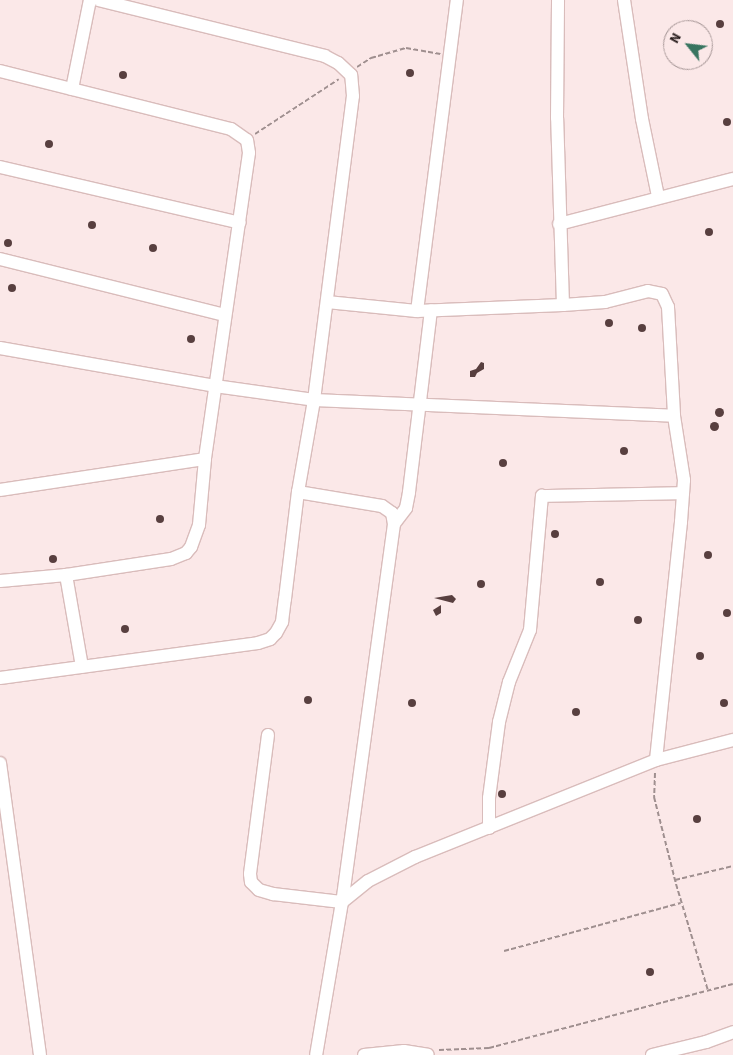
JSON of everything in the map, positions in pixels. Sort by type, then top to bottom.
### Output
[{"type":"street","points":[[72,89],[90,0]]},
{"type":"street","points":[[0,678],[239,647],[270,638],[282,622],[298,492],[314,400],[353,96],[351,75],[338,63],[325,56],[99,0]]},
{"type":"street","points":[[417,311],[457,0]]},
{"type":"street","points":[[558,0],[559,224],[563,305]]},
{"type":"street","points":[[624,0],[642,119],[658,196]]},
{"type":"street","points":[[0,71],[222,127],[244,136],[248,145],[249,162],[215,386],[205,459],[199,525],[189,550],[171,559],[66,575],[0,581]]},
{"type":"street","points":[[0,167],[240,223]]},
{"type":"street","points":[[559,224],[658,196],[733,179]]},
{"type":"street","points":[[0,259],[225,315]]},
{"type":"street","points":[[327,302],[417,311],[563,305],[605,302],[648,291],[662,294],[668,307],[674,416],[681,450],[683,493],[656,760]]},
{"type":"street","points":[[394,524],[406,508],[421,406],[431,310]]},
{"type":"street","points":[[0,348],[215,386],[314,400],[674,416]]},
{"type":"street","points":[[0,490],[205,459]]},
{"type":"street","points":[[298,492],[382,506],[392,513],[394,524],[342,902],[316,1055]]},
{"type":"street","points":[[489,828],[489,798],[499,722],[509,682],[530,630],[542,496],[683,493]]},
{"type":"street","points":[[66,575],[82,667]]},
{"type":"street","points":[[268,735],[250,874],[251,882],[259,890],[273,894],[342,902],[357,888],[386,871],[489,828],[656,760],[733,740]]},
{"type":"street","points":[[0,763],[40,1055]]},
{"type":"street","points":[[652,1055],[706,1042],[733,1032]]},
{"type":"street","points":[[364,1055],[404,1051],[431,1053]]},
{"type":"path","points":[[656,760],[654,797],[681,903],[708,991]]},
{"type":"path","points":[[675,880],[733,866]]},
{"type":"path","points":[[504,951],[681,903]]},
{"type":"path","points":[[431,1053],[489,1048],[733,984]]},
{"type":"building","points":[[720,20],[724,24],[720,28],[716,24]]},
{"type":"building","points":[[410,69],[414,73],[410,77],[406,73]]},
{"type":"building","points":[[123,71],[127,75],[123,79],[119,75]]},
{"type":"building","points":[[727,118],[731,122],[727,126],[723,122]]},
{"type":"building","points":[[49,140],[53,144],[49,148],[45,144]]},
{"type":"building","points":[[92,221],[96,225],[92,229],[88,225]]},
{"type":"building","points":[[709,228],[713,232],[709,236],[705,232]]},
{"type":"building","points":[[8,239],[12,243],[8,247],[4,243]]},
{"type":"building","points":[[153,244],[157,248],[153,252],[149,248]]},
{"type":"building","points":[[12,284],[16,288],[12,292],[8,288]]},
{"type":"building","points":[[609,319],[613,323],[609,327],[605,323]]},
{"type":"building","points":[[642,324],[646,328],[642,332],[638,328]]},
{"type":"building","points":[[191,335],[195,339],[191,343],[187,339]]},
{"type":"building","points":[[481,362],[484,363],[484,369],[477,373],[475,377],[470,377],[470,371],[476,369]]},
{"type":"building","points":[[719,408],[723,412],[719,416],[715,412]]},
{"type":"building","points":[[714,422],[718,426],[714,430],[710,426]]},
{"type":"building","points":[[624,447],[628,451],[624,455],[620,451]]},
{"type":"building","points":[[503,459],[507,463],[503,467],[499,463]]},
{"type":"building","points":[[160,515],[164,519],[160,523],[156,519]]},
{"type":"building","points":[[555,530],[559,534],[555,538],[551,534]]},
{"type":"building","points":[[708,551],[712,555],[708,559],[704,555]]},
{"type":"building","points":[[53,555],[57,559],[53,563],[49,559]]},
{"type":"building","points":[[600,578],[604,582],[600,586],[596,582]]},
{"type":"building","points":[[481,580],[485,584],[481,588],[477,584]]},
{"type":"building","points":[[452,595],[456,599],[453,603],[434,598]]},
{"type":"building","points":[[441,605],[441,613],[436,616],[433,610]]},
{"type":"building","points":[[727,609],[731,613],[727,617],[723,613]]},
{"type":"building","points":[[638,616],[642,620],[638,624],[634,620]]},
{"type":"building","points":[[125,625],[129,629],[125,633],[121,629]]},
{"type":"building","points":[[700,652],[704,656],[700,660],[696,656]]},
{"type":"building","points":[[308,696],[312,700],[308,704],[304,700]]},
{"type":"building","points":[[412,699],[416,703],[412,707],[408,703]]},
{"type":"building","points":[[724,699],[728,703],[724,707],[720,703]]},
{"type":"building","points":[[576,708],[580,712],[576,716],[572,712]]},
{"type":"building","points":[[502,790],[506,794],[502,798],[498,794]]},
{"type":"building","points":[[697,815],[701,819],[697,823],[693,819]]},
{"type":"building","points":[[650,968],[654,972],[650,976],[646,972]]}]
